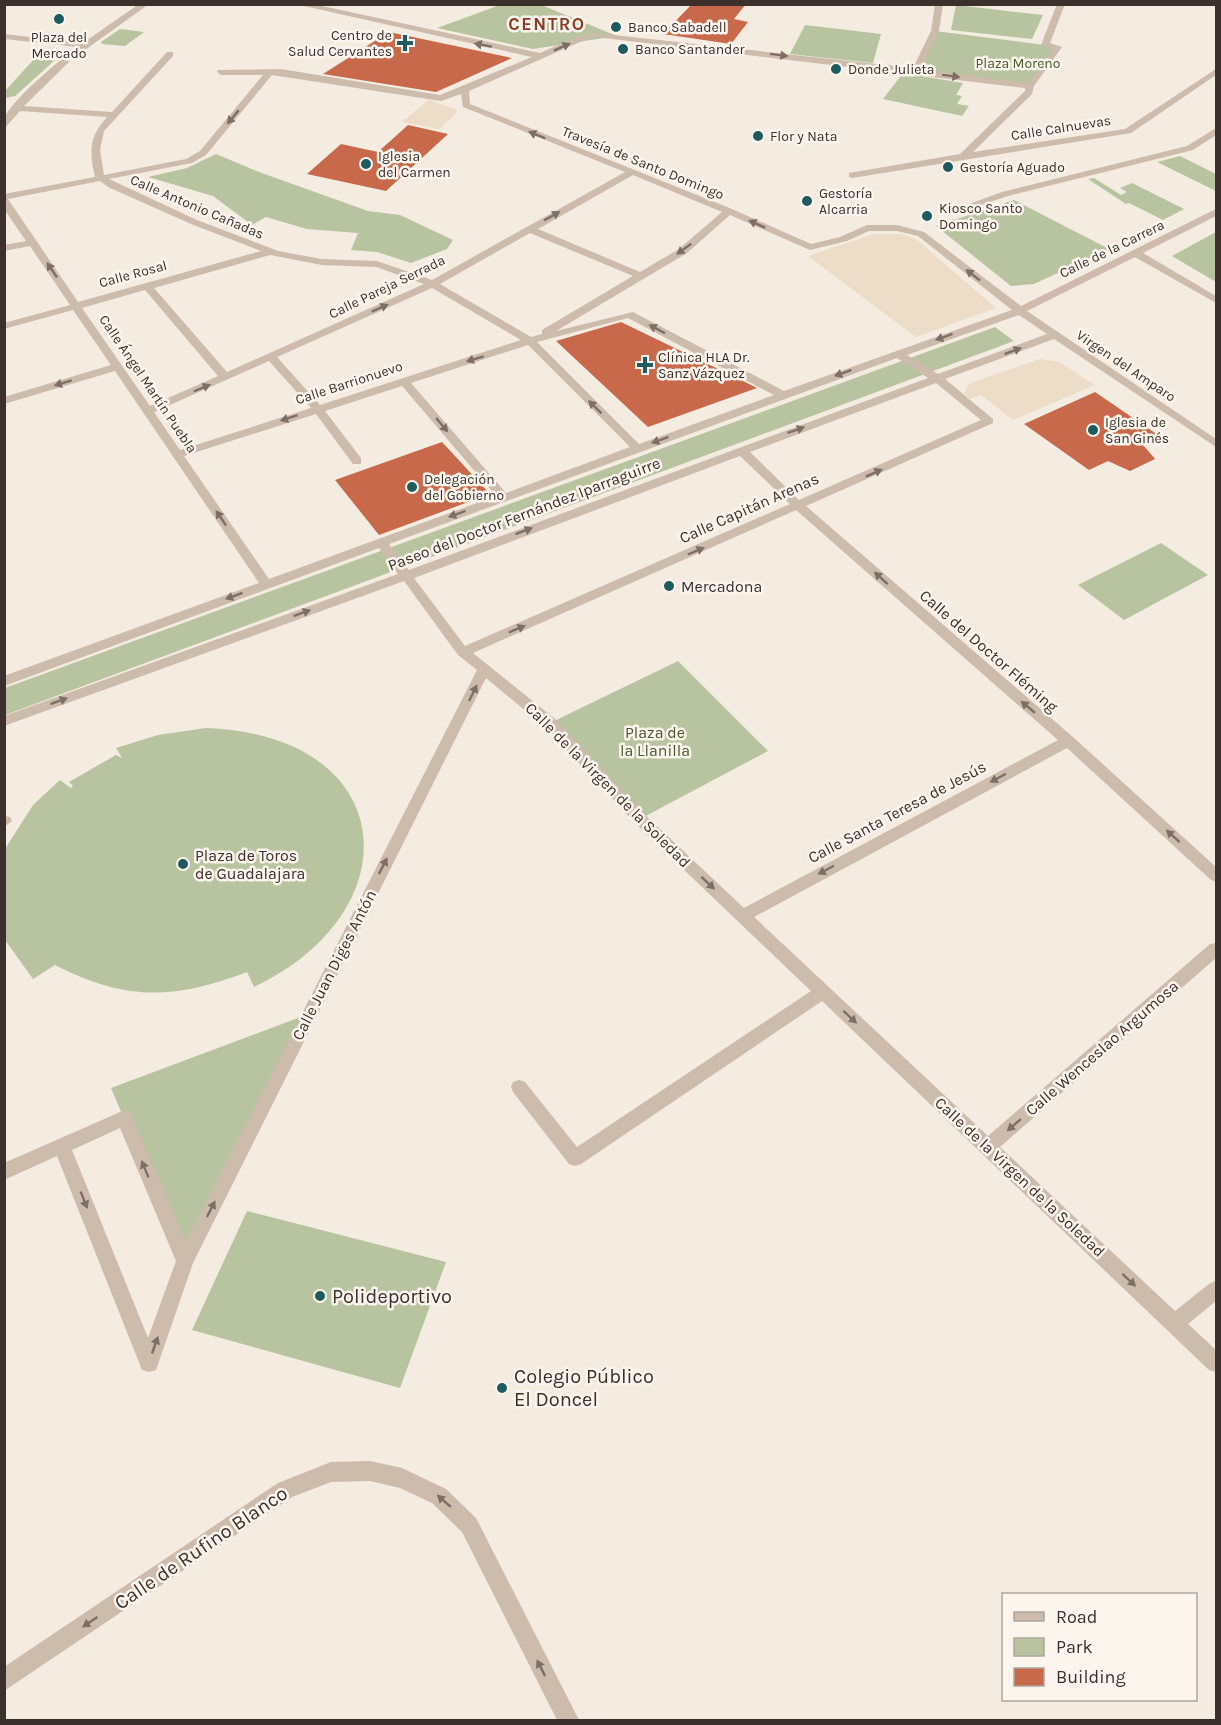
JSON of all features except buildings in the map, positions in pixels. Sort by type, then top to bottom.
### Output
[{"type":"street","points":[[4,126],[16,108],[57,66],[82,45],[145,4]]},
{"type":"street","points":[[298,4],[540,57]]},
{"type":"street","points":[[916,71],[935,31],[939,4]]},
{"type":"street","points":[[963,156],[1029,92],[1030,86],[1059,47],[1045,45],[1061,4]]},
{"type":"street","points":[[221,72],[270,72],[441,98],[465,90],[579,39],[595,35],[1030,86]]},
{"type":"street","points":[[4,36],[82,45]]},
{"type":"street","points":[[103,179],[99,176],[95,150],[100,130],[170,54]]},
{"type":"street","name":"Calle Calnuevas","points":[[852,175],[1128,131],[1216,70]]},
{"type":"street","points":[[4,199],[189,160],[203,153],[270,72]]},
{"type":"street","name":"Travesía de Santo Domingo","points":[[465,90],[466,105],[729,211],[810,247]]},
{"type":"street","points":[[16,108],[114,115]]},
{"type":"street","points":[[963,208],[1005,194],[1190,148],[1216,132]]},
{"type":"street","name":"Calle Pareja Serrada","points":[[148,411],[433,284],[630,173]]},
{"type":"street","name":"Calle Antonio Cañadas","points":[[103,179],[194,222],[270,252],[321,262],[377,264],[433,284],[530,341],[637,448]]},
{"type":"street","name":"Calle Ángel Martín Puebla","points":[[4,199],[266,584]]},
{"type":"street","points":[[530,341],[683,251],[729,211]]},
{"type":"street","name":"Calle de la Carrera","points":[[1020,311],[1216,212]]},
{"type":"street","name":"Virgen del Amparo","points":[[810,247],[843,239],[867,228],[897,228],[921,234],[1054,336],[1216,444]]},
{"type":"street","points":[[529,229],[639,275]]},
{"type":"street","points":[[4,248],[34,242]]},
{"type":"street","name":"Calle Rosal","points":[[4,326],[270,252]]},
{"type":"street","points":[[1136,253],[1216,300]]},
{"type":"street","points":[[147,286],[226,378]]},
{"type":"street","name":"Paseo del Doctor Fernández Iparraguirre","points":[[4,681],[637,448],[1020,311]]},
{"type":"street","points":[[530,341],[629,314],[783,395]]},
{"type":"street","name":"Paseo del Doctor Fernández Iparraguirre","points":[[4,721],[406,576],[741,450],[939,380],[1054,336]]},
{"type":"street","name":"Calle Barrionuevo","points":[[178,454],[530,341]]},
{"type":"street","points":[[898,354],[939,380]]},
{"type":"street","points":[[271,357],[318,409],[357,461]]},
{"type":"street","points":[[4,401],[119,366]]},
{"type":"street","name":"Calle Capitán Arenas","points":[[463,652],[988,421],[939,380]]},
{"type":"street","points":[[404,381],[503,497]]},
{"type":"street","name":"Calle del Doctor Fléming","points":[[741,450],[799,506],[1068,741],[1216,876]]},
{"type":"street","name":"Calle de la Virgen de la Soledad","points":[[381,542],[463,652],[550,723],[640,819],[1216,1363]]},
{"type":"street","name":"Calle Juan Diges Antón","points":[[62,1146],[149,1363],[185,1261],[484,669]]},
{"type":"street","name":"Calle Santa Teresa de Jesús","points":[[743,916],[1068,741]]},
{"type":"street","name":"Calle Wenceslao Argumosa","points":[[988,1147],[1216,949]]},
{"type":"street","points":[[519,1087],[575,1158],[822,992]]},
{"type":"street","points":[[4,1172],[124,1118],[185,1261]]},
{"type":"street","points":[[1175,1323],[1216,1290]]},
{"type":"street","name":"Calle de Rufino Blanco","points":[[4,1680],[285,1490],[331,1472],[370,1471],[402,1478],[439,1496],[469,1525],[568,1720]]},
{"type":"green space","points":[[539,4],[617,36],[533,49],[437,28],[500,5]]},
{"type":"green space","points":[[956,5],[1043,15],[1032,39],[951,30]]},
{"type":"green space","points":[[805,25],[881,34],[873,63],[790,54]]},
{"type":"green space","points":[[120,29],[144,32],[125,46],[102,44],[101,42]]},
{"type":"green space","name":"Plaza Moreno","points":[[935,31],[1058,47],[1030,86],[916,71]]},
{"type":"green space","points":[[35,58],[55,60],[15,96],[5,98],[5,91]]},
{"type":"green space","points":[[903,73],[963,83],[956,95],[962,96],[957,104],[969,106],[962,116],[883,99]]},
{"type":"green space","points":[[216,154],[368,211],[400,215],[453,240],[447,249],[411,263],[377,252],[351,250],[358,233],[307,229],[266,217],[252,225],[213,196],[148,177],[187,168]]},
{"type":"green space","points":[[1180,156],[1216,174],[1216,191],[1157,162]]},
{"type":"green space","points":[[1094,178],[1121,195],[1127,192],[1120,188],[1132,183],[1184,209],[1163,220],[1129,203],[1126,204],[1088,179]]},
{"type":"green space","points":[[1014,200],[1109,249],[1034,284],[1011,286],[936,226]]},
{"type":"green space","points":[[1216,232],[1216,282],[1172,256]]},
{"type":"green space","points":[[995,327],[1014,341],[5,715],[5,688]]},
{"type":"green space","points":[[1161,543],[1208,575],[1124,620],[1078,585]]},
{"type":"green space","name":"Plaza de la Llanilla","points":[[678,661],[768,751],[640,819],[550,723]]},
{"type":"green space","name":"Plaza de Toros de Guadalajara","points":[[206,728],[270,738],[318,761],[348,793],[363,831],[360,873],[342,915],[306,954],[254,987],[247,972],[196,988],[173,992],[127,990],[80,977],[55,965],[33,979],[5,940],[5,849],[33,805],[60,780],[71,788],[73,786],[69,782],[116,755],[122,758],[116,748],[158,735]]},
{"type":"green space","points":[[306,1015],[185,1261],[111,1088]]},
{"type":"green space","name":"Polideportivo","points":[[247,1211],[446,1262],[400,1388],[192,1330]]},
{"type":"shaded area","points":[[429,100],[458,112],[439,129],[402,122]]},
{"type":"shaded area","points":[[874,234],[902,234],[917,240],[996,308],[916,337],[808,256]]},
{"type":"shaded area","points":[[1040,359],[1059,362],[1095,385],[1013,420],[981,395],[970,399],[964,393],[970,383]]},
{"type":"place","name":"Plaza del Mercado","points":[[59,19]]},
{"type":"place","name":"Banco Sabadell","points":[[616,27]]},
{"type":"place","name":"Centro de Salud Cervantes","points":[[405,43]]},
{"type":"place","name":"Banco Santander","points":[[623,49]]},
{"type":"place","name":"Donde Julieta","points":[[836,69]]},
{"type":"place","name":"Flor y Nata","points":[[758,136]]},
{"type":"place","name":"Iglesia del Carmen","points":[[366,164]]},
{"type":"place","name":"Gestoría Aguado","points":[[948,167]]},
{"type":"place","name":"Gestoría Alcarria","points":[[807,201]]},
{"type":"place","name":"Kiosco Santo Domingo","points":[[927,216]]},
{"type":"place","name":"Clínica HLA Dr. Sanz Vázquez","points":[[645,365]]},
{"type":"place","name":"Iglesia de San Ginés","points":[[1093,430]]},
{"type":"place","name":"Delegación del Gobierno","points":[[412,487]]},
{"type":"place","name":"Mercadona","points":[[669,586]]},
{"type":"place","name":"Plaza de Toros de Guadalajara","points":[[183,864]]},
{"type":"place","name":"Polideportivo","points":[[320,1296]]},
{"type":"place","name":"Colegio Público El Doncel","points":[[502,1388]]},
{"type":"district","name":"CENTRO","points":[[547,24]]}]
